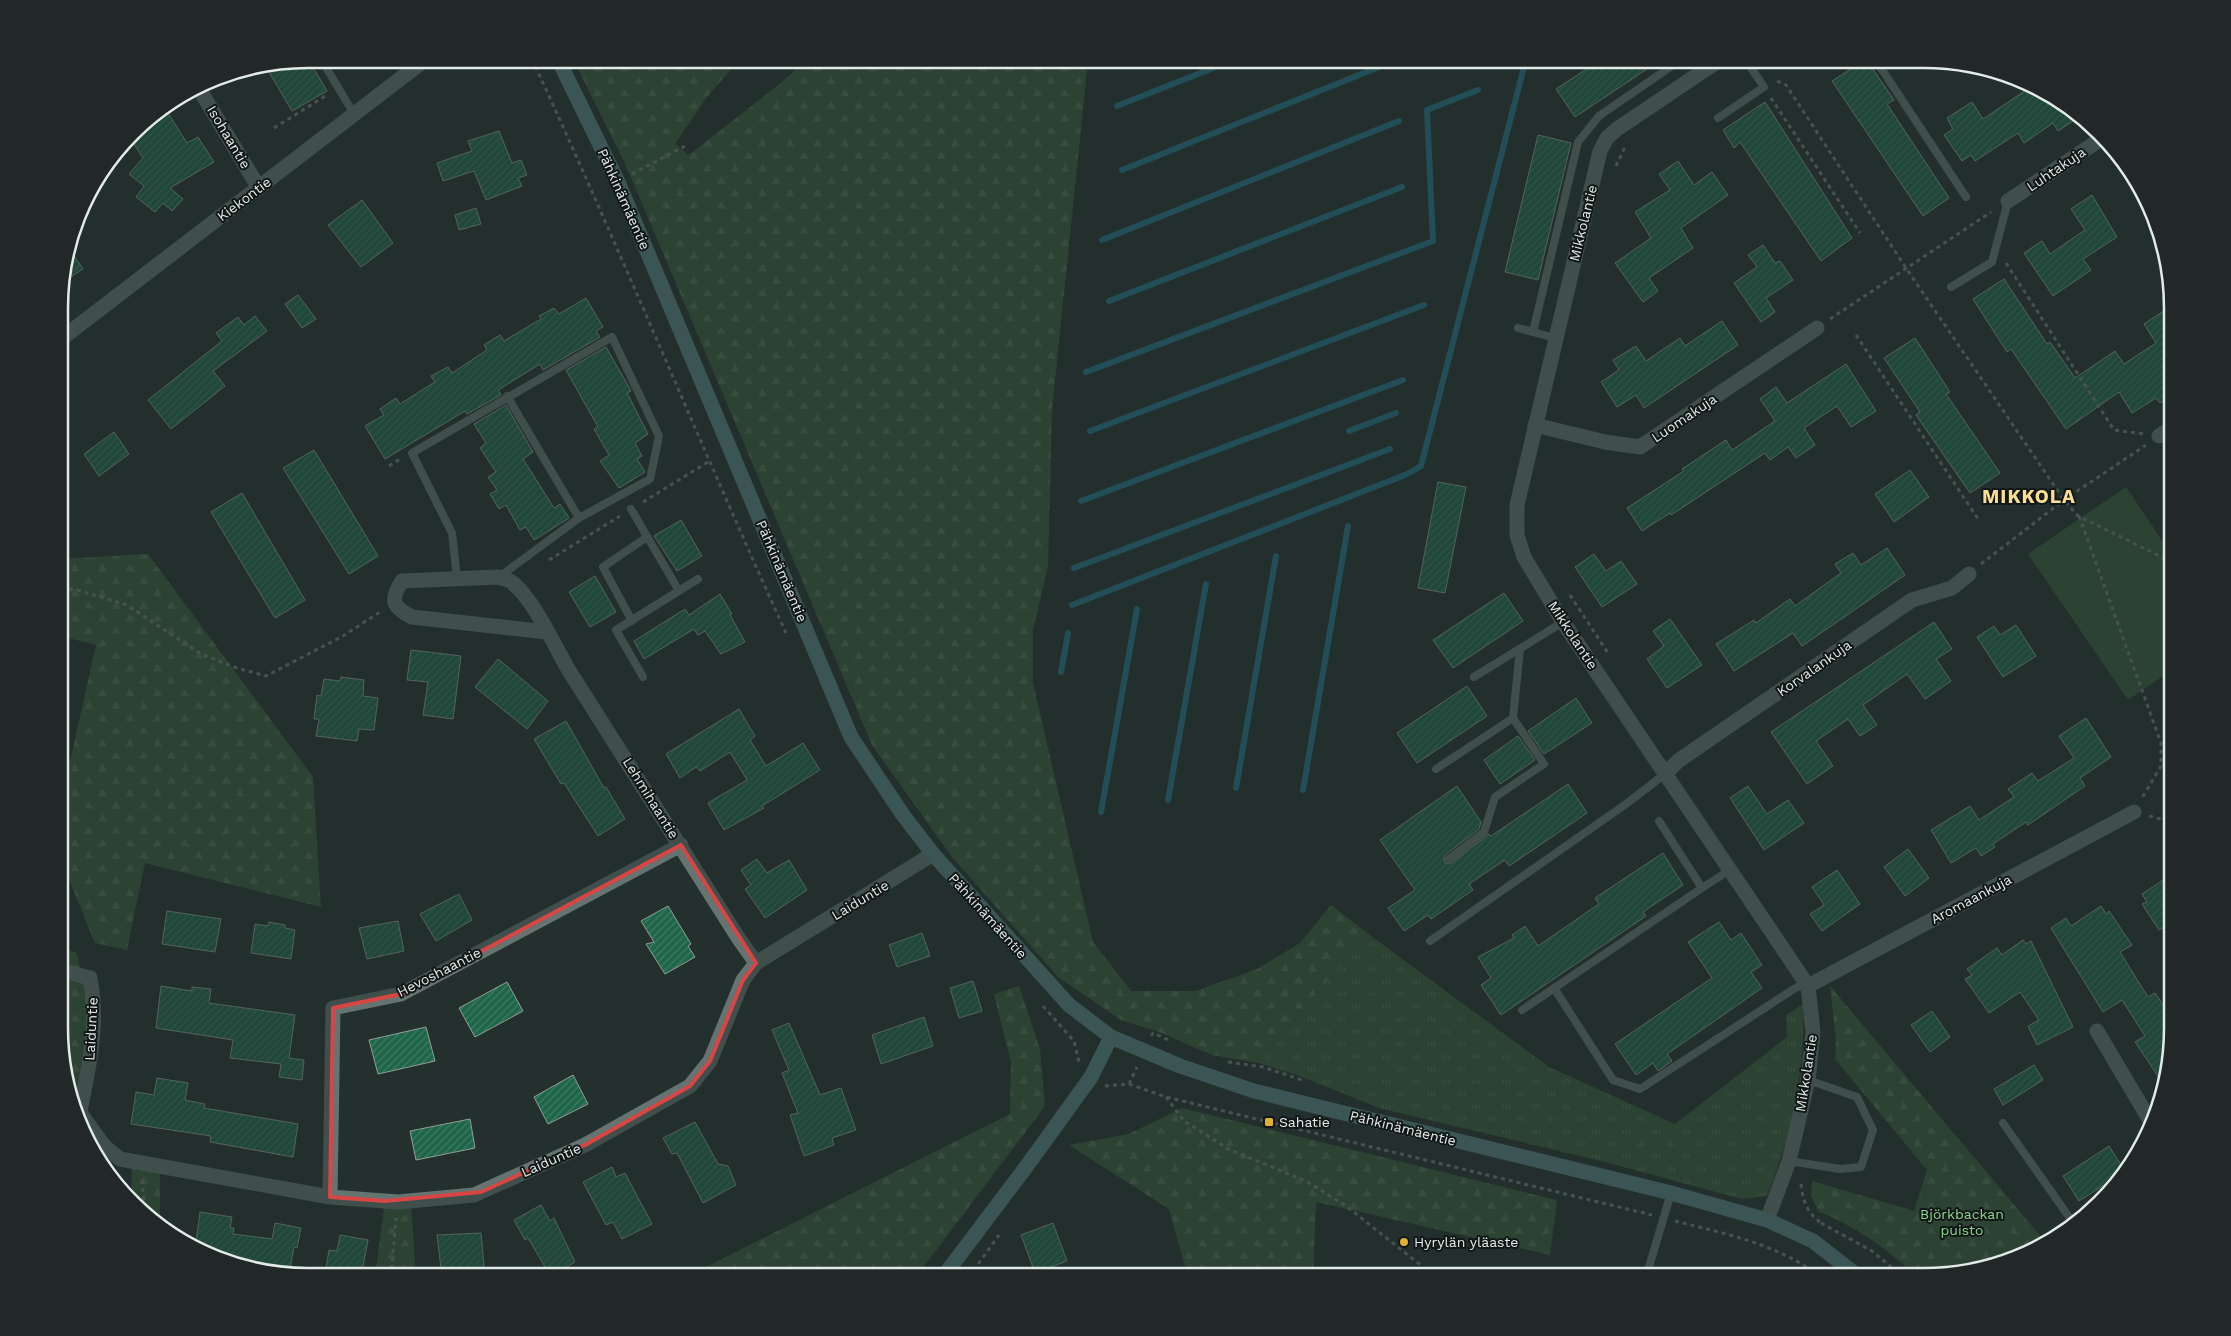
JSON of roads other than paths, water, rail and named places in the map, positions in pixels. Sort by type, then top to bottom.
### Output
[{"type":"street","name":"Kiekontie","points":[[68,334],[414,68]]},
{"type":"street","name":"Pähkinämäentie","points":[[562,68],[618,182],[851,737],[903,815],[933,854],[1069,1006],[1111,1037],[1180,1066],[1254,1091],[1671,1193],[1767,1220],[1813,1242],[1847,1268]]},
{"type":"street","name":"Mikkolantie","points":[[1708,68],[1607,138],[1600,150],[1517,505],[1517,535],[1524,557],[1564,622],[1808,986],[1813,1032],[1796,1163],[1767,1220]]},
{"type":"street","name":"Isohaantie","points":[[201,92],[259,188]]},
{"type":"street","name":"Luhtakuja","points":[[2008,200],[2097,142]]},
{"type":"street","name":"Luomakuja","points":[[1535,425],[1605,442],[1640,447],[1817,328]]},
{"type":"street","name":"Korvalankuja","points":[[1665,774],[1678,761],[1912,600],[1952,588],[1969,574]]},
{"type":"street","points":[[499,577],[402,581],[395,591],[394,603],[398,609],[412,616],[547,632]]},
{"type":"street","name":"Lehmihaantie","points":[[499,577],[512,582],[526,599],[739,939],[756,963]]},
{"type":"street","name":"Aromaankuja","points":[[1808,986],[2134,812]]},
{"type":"street","name":"Hevoshaantie","points":[[330,1197],[333,1008],[401,994],[681,845]]},
{"type":"street","name":"Laiduntie","points":[[86,1119],[104,1146],[120,1159],[140,1163],[330,1197],[398,1202],[474,1195],[585,1145],[690,1086],[710,1061],[743,980],[756,963],[933,854]]},
{"type":"street","name":"Laiduntie","points":[[68,972],[90,978],[93,994],[93,1048],[81,1108]]},
{"type":"street","points":[[2097,1031],[2147,1115]]},
{"type":"street","points":[[950,1268],[1091,1077],[1111,1037]]},
{"type":"lane","points":[[326,68],[354,114]]},
{"type":"lane","points":[[1534,332],[1578,142],[1599,116],[1669,68]]},
{"type":"lane","points":[[1718,118],[1764,86],[1752,68]]},
{"type":"lane","points":[[1881,68],[1966,197]]},
{"type":"lane","points":[[1951,286],[1992,262],[2008,200]]},
{"type":"lane","points":[[1518,328],[1555,338]]},
{"type":"lane","points":[[457,578],[452,533],[412,453],[507,396],[612,337],[659,436],[650,479],[579,518],[499,577]]},
{"type":"lane","points":[[507,396],[579,518]]},
{"type":"lane","points":[[631,509],[679,591]]},
{"type":"lane","points":[[632,620],[603,567],[647,537]]},
{"type":"lane","points":[[643,677],[616,630],[698,579]]},
{"type":"lane","points":[[1474,677],[1564,622]]},
{"type":"lane","points":[[1449,859],[1484,832],[1495,797],[1544,764],[1513,718],[1520,649]]},
{"type":"lane","points":[[1436,769],[1513,718]]},
{"type":"lane","points":[[1430,940],[1626,804],[1665,774]]},
{"type":"lane","points":[[1660,821],[1702,888]]},
{"type":"lane","points":[[1522,1010],[1730,870]]},
{"type":"lane","points":[[1554,988],[1613,1080],[1640,1089],[1797,987],[1808,986]]},
{"type":"lane","points":[[1796,1163],[1840,1169],[1861,1166],[1873,1130],[1857,1097],[1808,1080]]},
{"type":"lane","points":[[2003,1123],[2070,1219]]},
{"type":"lane","points":[[1649,1268],[1671,1193]]},
{"type":"waterway","points":[[1117,106],[1213,68]]},
{"type":"waterway","points":[[1122,170],[1377,68]]},
{"type":"waterway","points":[[1072,605],[1405,475],[1421,466],[1524,68]]},
{"type":"waterway","points":[[1086,372],[1433,241],[1427,110],[1478,90]]},
{"type":"waterway","points":[[1102,240],[1399,121]]},
{"type":"waterway","points":[[1109,301],[1402,187]]},
{"type":"waterway","points":[[1090,431],[1424,305]]},
{"type":"waterway","points":[[1081,501],[1403,380]]},
{"type":"waterway","points":[[1349,431],[1396,413]]},
{"type":"waterway","points":[[1074,568],[1390,449]]},
{"type":"waterway","points":[[1303,790],[1348,526]]},
{"type":"waterway","points":[[1236,788],[1276,556]]},
{"type":"waterway","points":[[1168,800],[1206,584]]},
{"type":"waterway","points":[[1101,812],[1137,609]]},
{"type":"waterway","points":[[1061,672],[1068,633]]},
{"type":"place","name":"Sahatie","points":[[1269,1122]]},
{"type":"place","name":"Hyrylän yläaste","points":[[1404,1242]]},
{"type":"district","name":"MIKKOLA","points":[[2029,496]]},
{"type":"park label","name":"Björkbackan puisto","points":[[1962,1222]]}]
